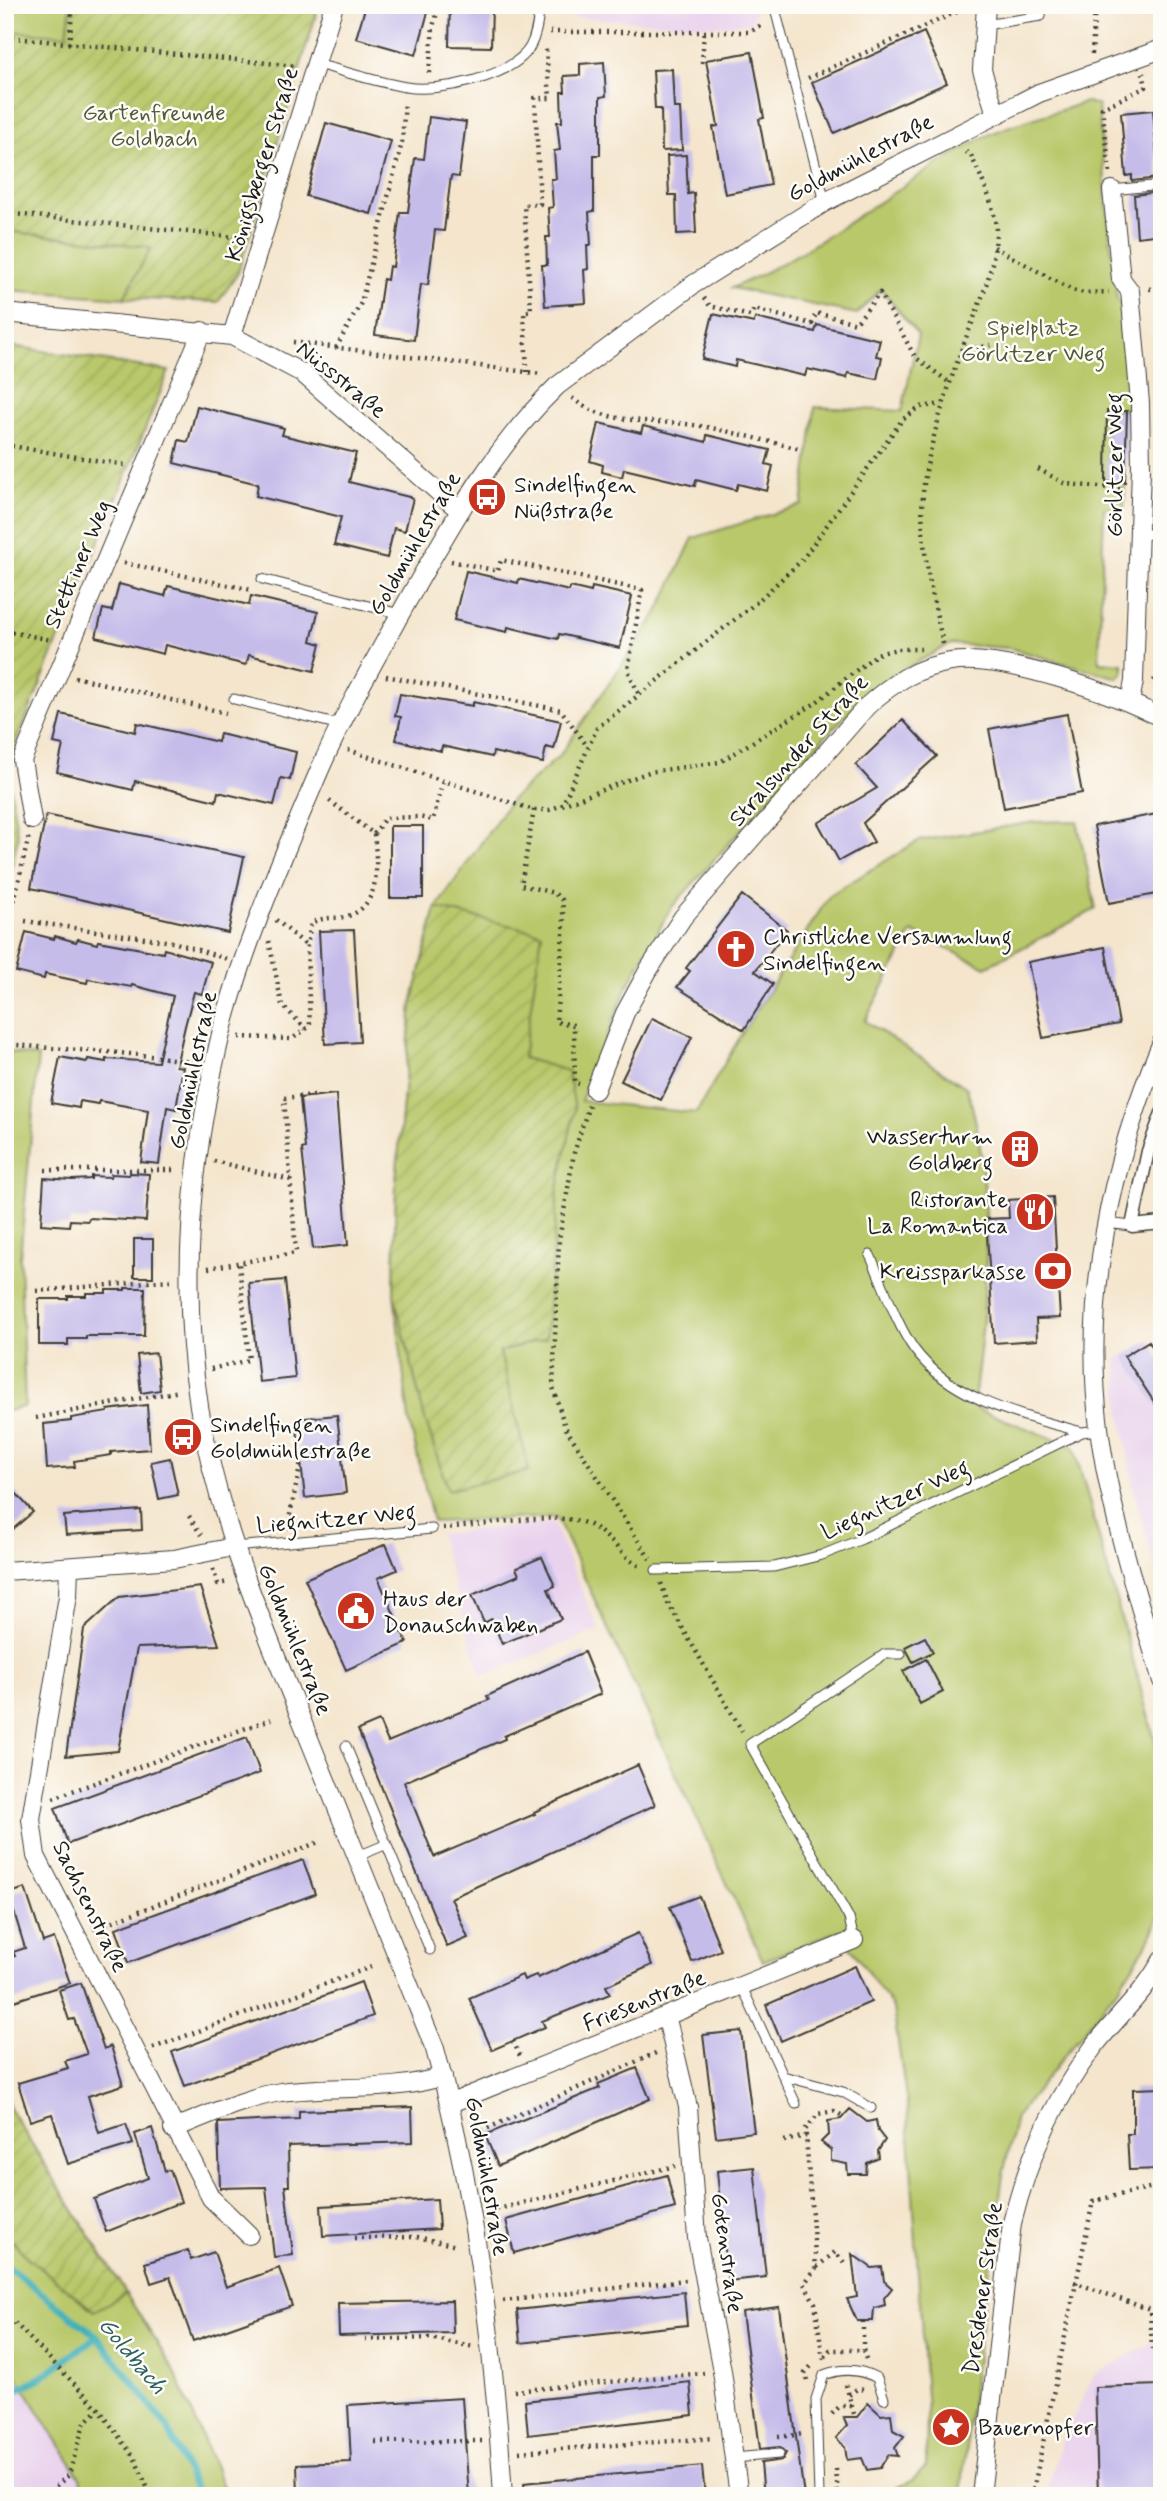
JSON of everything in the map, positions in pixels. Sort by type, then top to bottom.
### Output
[{"type":"street","name":"Königsberger Straße","points":[[232,336],[334,5]]},
{"type":"street","points":[[986,5],[982,70],[996,114]]},
{"type":"street","name":"Goldmühlestraße","points":[[503,2496],[485,2302],[451,2103],[435,2049],[233,1547],[214,1478],[197,1389],[190,1279],[196,1171],[214,1067],[243,964],[331,744],[400,614],[493,456],[563,382],[694,284],[825,202],[996,114],[1092,73],[1162,49]]},
{"type":"street","name":"Görlitzer Weg","points":[[1112,190],[1121,279],[1130,291],[1140,403],[1139,536],[1130,702]]},
{"type":"street","name":"Nüssstraße","points":[[5,313],[232,336],[302,373],[459,510]]},
{"type":"street","name":"Stettiner Weg","points":[[32,820],[22,760],[202,331]]},
{"type":"street","name":"Stralsunder Straße","points":[[595,1090],[625,1013],[649,969],[683,917],[867,706],[891,685],[921,669],[966,660],[1008,666],[1130,702],[1162,718]]},
{"type":"street","points":[[1162,1042],[1123,1150],[1106,1223],[1096,1318],[1090,1431],[1156,1636],[1162,1681]]},
{"type":"street","points":[[1160,1224],[1132,1226],[1148,1151],[1162,1113]]},
{"type":"street","points":[[5,1571],[174,1559],[233,1547]]},
{"type":"street","name":"Sachsenstraße","points":[[69,1567],[68,1596],[33,1806],[31,1834],[36,1856],[139,2053],[173,2129],[211,2199],[249,2235]]},
{"type":"street","name":"Friesenstraße","points":[[451,2103],[667,2018],[854,1940]]},
{"type":"street","name":"Dresdener Straße","points":[[981,2496],[1010,2237],[1022,2184],[1036,2145],[1071,2078],[1162,1960]]},
{"type":"street","name":"Gotenstraße","points":[[667,2018],[688,2107],[697,2238],[739,2496]]},
{"type":"street","points":[[173,2129],[240,2103],[281,2092],[414,2083],[443,2077]]},
{"type":"lane","points":[[316,66],[406,87],[450,85],[503,70],[529,49],[540,32],[540,5]]},
{"type":"lane","points":[[985,25],[1041,16],[1042,5]]},
{"type":"lane","points":[[775,7],[825,202]]},
{"type":"lane","points":[[1112,190],[1162,185]]},
{"type":"lane","points":[[1139,536],[1158,532]]},
{"type":"lane","points":[[262,579],[400,614]]},
{"type":"lane","points":[[234,699],[340,725]]},
{"type":"lane","points":[[1106,1223],[1132,1226]]},
{"type":"lane","points":[[870,1255],[914,1348],[935,1369],[978,1397],[1013,1412],[1090,1431]]},
{"type":"lane","name":"Liegnitzer Weg","points":[[656,1570],[774,1567],[822,1555],[862,1539],[1090,1431]]},
{"type":"lane","name":"Liegnitzer Weg","points":[[233,1547],[432,1529]]},
{"type":"lane","points":[[854,1940],[849,1918],[750,1744],[885,1654],[901,1654]]},
{"type":"lane","points":[[346,1746],[430,1950]]},
{"type":"lane","points":[[356,1857],[387,1844]]},
{"type":"lane","points":[[742,1987],[796,2104]]},
{"type":"lane","points":[[783,2076],[843,2092],[871,2108]]},
{"type":"lane","points":[[819,2496],[816,2399],[824,2375],[853,2370],[870,2374],[877,2378],[884,2399]]},
{"type":"lane","points":[[734,2458],[779,2454]]},
{"type":"path","points":[[69,44],[73,5]]},
{"type":"path","points":[[428,88],[433,27],[439,5]]},
{"type":"path","points":[[1092,73],[1095,5]]},
{"type":"path","points":[[527,372],[524,312],[531,311],[524,205],[540,204],[535,99],[550,98],[540,32],[750,32],[770,19],[775,7]]},
{"type":"path","points":[[807,78],[961,9]]},
{"type":"path","points":[[702,64],[704,32]]},
{"type":"path","points":[[5,37],[316,66]]},
{"type":"path","points":[[336,348],[361,303],[402,142],[406,87]]},
{"type":"path","points":[[1112,190],[1102,108],[1143,89]]},
{"type":"path","points":[[331,744],[534,810],[549,810],[649,772],[720,762],[814,704],[886,651],[944,649],[926,568],[922,504],[942,404],[989,271],[994,247],[995,217],[971,155],[945,139]]},
{"type":"path","points":[[5,213],[262,240]]},
{"type":"path","points":[[994,247],[1072,290],[1091,293]]},
{"type":"path","points":[[694,284],[710,306],[751,316],[754,309],[812,324],[816,313],[856,323],[880,293],[915,357],[950,383]]},
{"type":"path","points":[[293,342],[527,372],[563,382],[591,411],[643,421],[704,426],[801,449]]},
{"type":"path","points":[[961,351],[991,345]]},
{"type":"path","points":[[562,806],[597,728],[757,602],[802,560],[902,420],[920,407],[942,404]]},
{"type":"path","points":[[5,446],[143,468]]},
{"type":"path","points":[[1038,469],[1066,484],[1140,491]]},
{"type":"path","points":[[465,564],[498,571],[501,560],[642,590],[628,670],[639,695]]},
{"type":"path","points":[[136,565],[178,575]]},
{"type":"path","points":[[5,631],[70,644]]},
{"type":"path","points":[[368,672],[479,696],[480,692],[561,710],[587,746]]},
{"type":"path","points":[[75,676],[229,714]]},
{"type":"path","points":[[373,834],[385,818],[419,817],[433,820],[443,779]]},
{"type":"path","points":[[238,1037],[292,1039],[310,1026],[307,946],[311,923],[326,916],[346,917],[361,910],[371,900],[377,864],[373,834],[330,799]]},
{"type":"path","points":[[534,810],[521,885],[554,893],[562,900],[564,922],[556,1022],[574,1025],[575,1083]]},
{"type":"path","points":[[5,942],[32,820]]},
{"type":"path","points":[[25,921],[173,942],[243,964]]},
{"type":"path","points":[[281,922],[307,946]]},
{"type":"path","points":[[272,945],[282,1005],[306,1029]]},
{"type":"path","points":[[5,1041],[7,1044],[79,1052],[150,1054],[214,1067]]},
{"type":"path","points":[[595,1090],[574,1153],[559,1240],[553,1387],[565,1427],[656,1570],[668,1602],[750,1744]]},
{"type":"path","points":[[206,1268],[296,1253],[284,1098],[315,1095]]},
{"type":"path","points":[[214,1161],[291,1180]]},
{"type":"path","points":[[45,1170],[196,1171]]},
{"type":"path","points":[[1160,1224],[1162,1338]]},
{"type":"path","points":[[213,1369],[249,1360],[239,1264]]},
{"type":"path","points":[[36,1291],[190,1279]]},
{"type":"path","points":[[36,1419],[197,1389]]},
{"type":"path","points":[[287,1531],[301,1462]]},
{"type":"path","points":[[189,1516],[201,1535]]},
{"type":"path","name":"Liegnitzer Weg","points":[[432,1529],[571,1520],[583,1522],[606,1535],[637,1564]]},
{"type":"path","points":[[211,1564],[218,1584],[233,1582]]},
{"type":"path","points":[[33,1806],[271,1719]]},
{"type":"path","points":[[76,1935],[319,1842]]},
{"type":"path","points":[[139,2053],[370,1967]]},
{"type":"path","points":[[481,2131],[638,2059]]},
{"type":"path","points":[[816,2268],[806,2130],[818,2114],[834,2111],[841,2115]]},
{"type":"path","points":[[784,2141],[806,2136]]},
{"type":"path","points":[[489,2211],[668,2167]]},
{"type":"path","points":[[1032,2496],[1074,2282],[1093,2201],[1162,2185]]},
{"type":"path","points":[[354,2238],[417,2237],[462,2247]]},
{"type":"path","points":[[809,2386],[805,2373],[808,2366],[824,2358],[815,2303],[804,2284],[816,2268],[835,2252],[847,2266]]},
{"type":"path","points":[[502,2301],[686,2280]]},
{"type":"path","points":[[1074,2282],[1150,2310],[1152,2349]]},
{"type":"path","points":[[5,2314],[99,2409],[135,2459],[152,2496]]},
{"type":"path","points":[[5,2328],[14,2321]]},
{"type":"path","points":[[863,2321],[863,2350]]},
{"type":"path","points":[[365,2340],[430,2338],[475,2347]]},
{"type":"path","points":[[511,2391],[694,2374]]},
{"type":"path","points":[[56,2486],[69,2475],[84,2424],[99,2409]]},
{"type":"path","points":[[774,2438],[812,2433]]},
{"type":"path","points":[[516,2452],[731,2436]]},
{"type":"path","points":[[375,2442],[484,2441]]},
{"type":"shaded area","points":[[555,5],[759,5],[750,23],[713,26],[554,16]]},
{"type":"shaded area","points":[[1150,1339],[1162,1360],[1162,1593],[1134,1490],[1120,1408],[1117,1359]]},
{"type":"shaded area","points":[[553,1523],[599,1630],[481,1676],[439,1534]]},
{"type":"shaded area","points":[[1162,2337],[1162,2496],[1045,2496],[1061,2444],[1094,2375]]},
{"type":"shaded area","points":[[5,2359],[80,2477],[84,2496],[5,2496]]},
{"type":"green space","points":[[5,5],[71,5],[67,36],[5,31]]},
{"type":"green space","name":"Gartenfreunde Goldbach","points":[[71,5],[319,5],[238,273],[218,302],[124,298],[151,247],[5,231],[5,31],[67,35]]},
{"type":"green space","name":"Spielplatz Görlitzer Weg","points":[[1086,102],[1098,105],[1117,299],[1128,316],[1136,408],[1107,411],[1107,482],[1125,482],[1124,508],[1104,508],[1099,662],[1123,664],[1123,673],[1118,678],[1009,648],[950,644],[881,682],[826,735],[671,908],[627,987],[581,1101],[696,1113],[744,1030],[830,895],[918,841],[1035,822],[1077,821],[1096,909],[986,967],[912,932],[865,1021],[967,1088],[982,1164],[986,1246],[982,1329],[973,1407],[1074,1447],[1162,1766],[1162,1910],[1149,1941],[1118,1988],[1016,2117],[1003,2175],[971,2399],[961,2496],[874,2496],[910,2482],[926,2467],[927,2412],[907,2103],[893,2008],[839,1931],[763,1961],[556,1517],[433,1522],[409,1420],[394,1294],[396,1181],[412,1004],[436,908],[511,800],[560,755],[658,612],[693,538],[802,505],[815,407],[902,411],[918,335],[881,289],[857,314],[732,288],[795,256],[975,142],[1015,125]]},
{"type":"green space","points":[[5,231],[152,247],[124,298],[5,290]]},
{"type":"green space","points":[[5,345],[169,371],[7,765],[18,838],[5,901]]},
{"type":"green space","points":[[436,908],[542,933],[523,1058],[568,1071],[575,1109],[558,1188],[546,1338],[500,1352],[529,1471],[448,1490],[424,1416],[394,1294],[396,1181],[412,1004]]},
{"type":"green space","points":[[5,1051],[38,1057],[20,1258],[25,1406],[5,1412]]},
{"type":"green space","points":[[5,2094],[11,2111],[174,2370],[227,2496],[84,2496],[80,2477],[5,2358]]},
{"type":"green space","points":[[5,2094],[11,2111],[126,2293],[94,2311],[27,2257],[5,2233]]},
{"type":"building","points":[[366,5],[430,5],[416,55],[356,38]]},
{"type":"building","points":[[450,5],[492,5],[491,47],[449,46]]},
{"type":"building","points":[[924,32],[947,83],[834,133],[812,82]]},
{"type":"building","points":[[752,52],[764,118],[759,119],[771,185],[725,194],[713,127],[718,126],[706,60]]},
{"type":"building","points":[[604,62],[606,96],[600,97],[600,155],[594,155],[594,211],[589,212],[591,245],[587,245],[588,269],[584,270],[586,303],[545,306],[542,265],[547,265],[546,237],[550,237],[548,208],[553,207],[551,179],[556,179],[554,151],[560,150],[557,122],[562,122],[561,92],[565,92],[564,76],[580,75],[580,64]]},
{"type":"building","points":[[672,69],[674,108],[680,108],[682,150],[662,151],[661,109],[655,109],[653,70]]},
{"type":"building","points":[[1153,110],[1159,178],[1132,181],[1132,175],[1126,176],[1121,113]]},
{"type":"building","points":[[429,117],[466,122],[459,177],[451,176],[444,231],[435,230],[428,285],[421,284],[414,340],[375,335],[383,279],[387,280],[389,266],[393,267],[400,212],[408,212],[415,158],[424,159]]},
{"type":"building","points":[[326,123],[391,141],[371,214],[306,196]]},
{"type":"building","points":[[686,155],[688,194],[694,193],[696,233],[677,234],[676,195],[669,195],[667,156]]},
{"type":"building","points":[[1160,192],[1162,234],[1137,237],[1134,195]]},
{"type":"building","points":[[713,314],[754,323],[755,318],[815,332],[817,325],[880,340],[876,356],[882,357],[877,379],[848,373],[847,378],[807,369],[805,376],[736,360],[735,367],[702,359]]},
{"type":"building","points":[[197,406],[284,428],[282,435],[356,453],[349,482],[413,498],[405,531],[394,528],[387,558],[334,545],[341,517],[256,496],[258,484],[174,463],[179,440],[188,442]]},
{"type":"building","points":[[1107,411],[1127,411],[1125,482],[1106,482]]},
{"type":"building","points":[[599,423],[641,433],[643,426],[706,442],[707,435],[770,450],[766,464],[773,466],[767,491],[738,484],[736,490],[696,480],[695,486],[624,469],[622,477],[602,472],[603,465],[590,461]]},
{"type":"building","points":[[466,571],[518,583],[519,579],[569,591],[570,587],[591,592],[592,587],[632,596],[620,648],[559,634],[558,639],[508,627],[507,632],[454,620]]},
{"type":"building","points":[[119,584],[165,596],[168,586],[249,605],[251,596],[318,612],[311,641],[321,644],[314,671],[249,655],[246,665],[165,645],[163,654],[96,637],[103,609],[112,611]]},
{"type":"building","points":[[400,694],[473,706],[473,702],[561,721],[554,749],[546,747],[543,763],[493,752],[492,757],[442,746],[441,751],[396,740],[401,717],[395,716]]},
{"type":"building","points":[[61,714],[135,732],[137,723],[218,742],[220,734],[296,752],[290,780],[281,778],[274,805],[218,792],[216,801],[135,781],[133,790],[57,772],[63,745],[54,743]]},
{"type":"building","points":[[1067,714],[1082,793],[1004,808],[989,729]]},
{"type":"building","points":[[903,720],[937,756],[863,823],[874,842],[839,861],[818,823],[877,788],[856,765]]},
{"type":"building","points":[[1162,813],[1162,893],[1109,903],[1094,826]]},
{"type":"building","points":[[46,815],[244,857],[228,933],[31,888]]},
{"type":"building","points":[[390,826],[423,826],[423,898],[390,898]]},
{"type":"building","name":"Christliche Versammlung Sindelfingen","points":[[742,895],[787,930],[755,971],[773,984],[744,1030],[677,987],[690,971],[686,968]]},
{"type":"building","points":[[354,930],[360,1042],[325,1044],[319,931]]},
{"type":"building","points":[[26,932],[54,939],[55,936],[97,944],[98,941],[163,953],[164,949],[211,962],[202,994],[194,992],[185,1026],[176,1066],[183,1067],[176,1109],[167,1107],[159,1164],[141,1162],[148,1110],[99,1101],[98,1104],[80,1101],[79,1108],[51,1103],[60,1057],[87,1062],[88,1059],[106,1062],[106,1059],[158,1062],[173,996],[132,985],[131,987],[88,979],[87,983],[45,974],[44,979],[16,972]]},
{"type":"building","points":[[1105,947],[1119,1024],[1043,1038],[1028,962]]},
{"type":"building","points":[[652,1018],[692,1037],[661,1100],[621,1081]]},
{"type":"building","points":[[336,1094],[348,1245],[313,1249],[302,1149],[305,1148],[300,1098]]},
{"type":"building","name":"Wasserturm Goldberg","points":[[1020,1139],[1028,1144],[1029,1148],[1024,1156],[1020,1157],[1012,1152],[1011,1148],[1016,1140]]},
{"type":"building","points":[[111,1174],[149,1174],[146,1221],[89,1218],[88,1221],[70,1220],[69,1226],[41,1224],[44,1178],[91,1179],[91,1176],[110,1177]]},
{"type":"building","points":[[1053,1197],[1060,1318],[1036,1319],[1037,1340],[994,1343],[986,1219],[1009,1218],[1008,1200]]},
{"type":"building","points":[[134,1239],[153,1239],[153,1277],[134,1277]]},
{"type":"building","points":[[285,1280],[295,1378],[259,1382],[249,1283]]},
{"type":"building","points":[[145,1288],[144,1336],[86,1336],[86,1339],[68,1339],[68,1345],[39,1345],[39,1299],[68,1299],[68,1296],[86,1296],[86,1293],[106,1293],[106,1290]]},
{"type":"building","points":[[1149,1341],[1162,1363],[1162,1414],[1124,1356]]},
{"type":"building","points":[[156,1353],[160,1390],[141,1393],[137,1355]]},
{"type":"building","points":[[147,1405],[150,1449],[111,1452],[111,1455],[74,1461],[75,1467],[47,1469],[44,1424],[71,1421],[71,1418],[108,1410]]},
{"type":"building","points":[[337,1415],[346,1493],[305,1498],[296,1419]]},
{"type":"building","points":[[170,1458],[178,1495],[159,1499],[151,1462]]},
{"type":"building","points":[[5,1481],[33,1512],[5,1536]]},
{"type":"building","points":[[141,1510],[142,1530],[66,1535],[64,1516]]},
{"type":"building","name":"Haus der Donauschwaben","points":[[386,1544],[397,1570],[378,1578],[407,1643],[346,1670],[305,1579]]},
{"type":"building","points":[[542,1557],[555,1586],[548,1589],[561,1619],[502,1644],[492,1619],[484,1623],[472,1595],[519,1575],[516,1568]]},
{"type":"building","points":[[200,1587],[219,1645],[137,1648],[118,1751],[66,1756],[84,1629],[119,1597]]},
{"type":"building","points":[[925,1637],[933,1652],[913,1662],[905,1647]]},
{"type":"building","points":[[584,1652],[601,1694],[404,1782],[434,1857],[535,1814],[534,1812],[638,1765],[655,1805],[451,1898],[468,1938],[447,1947],[358,1730],[379,1721],[388,1742],[489,1700],[487,1696]]},
{"type":"building","points":[[926,1659],[943,1692],[920,1704],[903,1671]]},
{"type":"building","points":[[247,1737],[260,1773],[68,1844],[55,1808]]},
{"type":"building","points":[[303,1860],[315,1894],[128,1963],[116,1928]]},
{"type":"building","points":[[25,1888],[43,1942],[54,1938],[70,1983],[14,2001],[12,1996],[5,1998],[5,1960],[15,1956],[13,1952],[25,1948],[14,1912],[5,1915],[5,1895]]},
{"type":"building","points":[[699,1896],[721,1950],[692,1962],[670,1907]]},
{"type":"building","points":[[638,1933],[652,1965],[606,1986],[610,1994],[542,2021],[545,2027],[492,2050],[469,1998],[522,1975],[524,1980],[536,1975],[538,1978]]},
{"type":"building","points":[[855,1966],[871,2002],[781,2041],[766,2005]]},
{"type":"building","points":[[361,1982],[373,2016],[185,2086],[172,2052]]},
{"type":"building","points":[[81,1983],[104,2049],[111,2046],[123,2085],[88,2096],[99,2133],[126,2124],[133,2144],[68,2164],[52,2114],[30,2121],[18,2083],[68,2068],[65,2061],[87,2054],[74,2019],[69,2020],[59,1990]]},
{"type":"building","points":[[741,2031],[754,2132],[716,2137],[703,2035]]},
{"type":"building","points":[[637,2068],[650,2099],[498,2166],[485,2135],[600,2088],[598,2084]]},
{"type":"building","points":[[1162,2088],[1162,2169],[1129,2170],[1127,2134],[1133,2134],[1133,2089]]},
{"type":"building","points":[[412,2107],[413,2142],[288,2146],[289,2186],[285,2186],[293,2255],[274,2257],[266,2187],[220,2188],[218,2123],[299,2119],[299,2111]]},
{"type":"building","points":[[850,2109],[867,2122],[876,2120],[878,2131],[885,2140],[878,2151],[879,2158],[867,2163],[866,2174],[848,2174],[847,2164],[831,2161],[831,2150],[821,2142],[829,2134],[828,2121],[841,2119]]},
{"type":"building","points":[[152,2128],[165,2171],[170,2170],[181,2202],[106,2232],[94,2199],[148,2178],[135,2134]]},
{"type":"building","points":[[754,2167],[766,2277],[728,2281],[717,2171]]},
{"type":"building","points":[[667,2175],[675,2208],[514,2253],[506,2220]]},
{"type":"building","points":[[437,2199],[439,2229],[323,2236],[321,2206]]},
{"type":"building","points":[[188,2250],[191,2260],[214,2252],[226,2287],[279,2268],[292,2306],[193,2341],[170,2277],[151,2283],[145,2263]]},
{"type":"building","points":[[852,2254],[872,2268],[882,2267],[884,2281],[892,2288],[884,2298],[885,2305],[874,2308],[873,2321],[857,2321],[847,2299],[857,2297]]},
{"type":"building","points":[[684,2292],[687,2325],[520,2343],[517,2310]]},
{"type":"building","points":[[452,2301],[453,2333],[339,2336],[338,2303]]},
{"type":"building","points":[[779,2307],[804,2496],[764,2496],[761,2463],[782,2460],[786,2453],[779,2447],[760,2449],[742,2312]]},
{"type":"building","points":[[690,2382],[693,2415],[528,2435],[525,2401]]},
{"type":"building","points":[[1162,2385],[1162,2496],[1098,2496],[1095,2387]]},
{"type":"building","points":[[462,2398],[469,2496],[298,2496],[297,2464],[351,2462],[348,2405]]},
{"type":"building","points":[[868,2403],[881,2415],[891,2414],[893,2430],[904,2436],[895,2448],[898,2456],[888,2455],[880,2468],[867,2470],[862,2458],[847,2460],[845,2447],[836,2438],[847,2426],[843,2417],[857,2417]]},
{"type":"building","points":[[702,2466],[705,2496],[525,2496],[524,2483]]},
{"type":"waterway","name":"Goldbach","points":[[5,2265],[97,2336],[168,2428],[198,2496]]},
{"type":"waterway","points":[[5,2395],[41,2378],[97,2336]]},
{"type":"place","name":"Sindelfingen Nüßstraße","points":[[487,497]]},
{"type":"place","name":"Christliche Versammlung Sindelfingen","points":[[736,949]]},
{"type":"place","name":"Wasserturm Goldberg","points":[[1020,1149]]},
{"type":"place","name":"Ristorante La Romantica","points":[[1035,1212]]},
{"type":"place","name":"Kreissparkasse","points":[[1053,1271]]},
{"type":"place","name":"Sindelfingen Goldmühlestraße","points":[[183,1437]]},
{"type":"place","name":"Haus der Donauschwaben","points":[[356,1611]]},
{"type":"place","name":"Bauernopfer","points":[[951,2427]]}]
